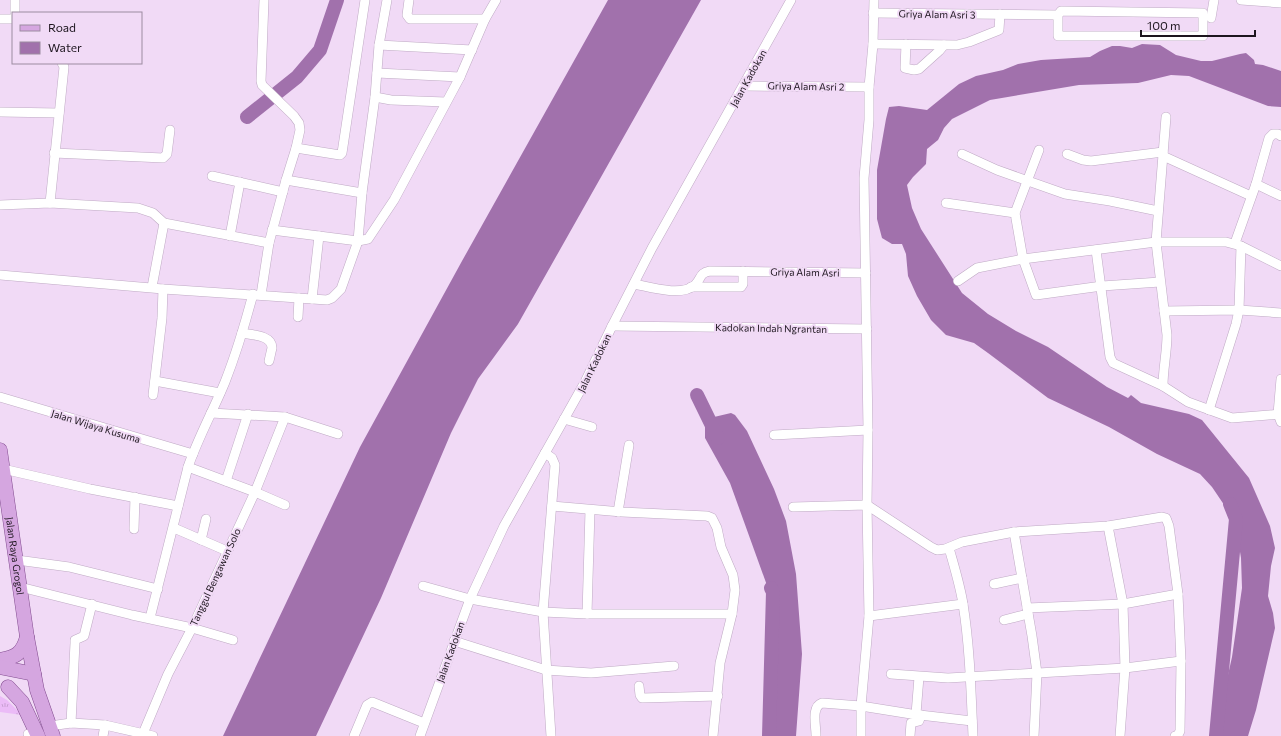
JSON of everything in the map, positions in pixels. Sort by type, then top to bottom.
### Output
[{"type":"main road","name":"Jalan Raya Grogol","points":[[0,450],[27,637],[37,690],[52,731]]},
{"type":"main road","points":[[0,660],[13,657],[19,653],[27,637]]},
{"type":"main road","points":[[0,667],[34,674]]},
{"type":"main road","points":[[4,686],[37,690]]},
{"type":"main road","points":[[4,686],[22,702],[32,736]]},
{"type":"street","points":[[15,0],[15,12]]},
{"type":"street","points":[[150,618],[174,528],[188,467],[220,393],[257,295],[272,230],[300,130],[294,116],[266,89],[261,81],[264,0]]},
{"type":"street","points":[[296,148],[338,154],[342,153],[365,0]]},
{"type":"street","points":[[0,275],[163,289],[327,300],[337,294],[341,289],[358,241],[362,193],[375,97],[379,44],[387,0]]},
{"type":"street","points":[[409,0],[408,15],[410,20],[485,20]]},
{"type":"street","points":[[272,230],[358,241],[365,240],[371,236],[394,200],[460,77],[485,20],[496,0]]},
{"type":"street","name":"Jalan Kadokan","points":[[420,736],[470,599],[504,526],[596,360],[652,248],[791,0]]},
{"type":"street","points":[[861,736],[869,616],[867,505],[867,329],[864,178],[869,120],[869,87],[873,44],[874,0]]},
{"type":"street","points":[[1211,18],[1214,0]]},
{"type":"street","points":[[1241,0],[1281,3]]},
{"type":"street","name":"Griya Alam Asri 3","points":[[873,13],[1058,15],[1061,11],[1203,13],[1203,36],[1058,36],[1058,15]]},
{"type":"street","points":[[873,44],[963,44],[997,31],[999,28],[1000,14]]},
{"type":"street","points":[[0,19],[12,19]]},
{"type":"street","points":[[379,44],[472,50]]},
{"type":"street","points":[[906,44],[905,68],[914,70],[920,68],[944,45]]},
{"type":"street","points":[[50,203],[64,67],[62,64]]},
{"type":"street","points":[[377,73],[460,77]]},
{"type":"street","name":"Griya Alam Asri 2","points":[[744,86],[869,87]]},
{"type":"street","points":[[375,97],[391,100],[446,102]]},
{"type":"street","points":[[0,112],[59,113]]},
{"type":"street","points":[[1163,386],[1163,368],[1167,345],[1156,242],[1166,117]]},
{"type":"street","points":[[54,153],[163,158],[167,154],[170,130]]},
{"type":"street","points":[[1209,410],[1239,310],[1238,244],[1269,138],[1273,134],[1278,134],[1281,136]]},
{"type":"street","points":[[1039,150],[1015,213],[1023,259],[1036,295],[1102,286],[1160,282]]},
{"type":"street","points":[[962,154],[991,168],[1065,194],[1110,201],[1158,211]]},
{"type":"street","points":[[1067,154],[1083,160],[1091,161],[1163,154],[1251,196]]},
{"type":"street","points":[[212,176],[283,192]]},
{"type":"street","points":[[286,180],[362,193]]},
{"type":"street","points":[[230,236],[240,182]]},
{"type":"street","points":[[1256,184],[1281,196]]},
{"type":"street","points":[[0,204],[50,203],[138,208],[148,210],[161,221],[269,243]]},
{"type":"street","points":[[946,203],[1015,213]]},
{"type":"street","points":[[152,288],[161,221]]},
{"type":"street","points":[[312,299],[319,236]]},
{"type":"street","points":[[958,281],[977,268],[1023,259],[1156,242],[1226,242],[1238,244],[1281,266]]},
{"type":"street","points":[[1096,250],[1102,286],[1110,357],[1113,363],[1163,386],[1188,402],[1232,418],[1280,417],[1281,379]]},
{"type":"street","name":"Griya Alam Asri","points":[[691,287],[702,274],[710,271],[866,273]]},
{"type":"street","points":[[634,284],[678,291],[691,287],[741,287],[743,284],[744,271]]},
{"type":"street","points":[[153,395],[163,289]]},
{"type":"street","points":[[298,317],[299,298]]},
{"type":"street","points":[[1164,312],[1239,310],[1281,313]]},
{"type":"street","name":"Kadokan Indah Ngrantan","points":[[612,326],[867,329]]},
{"type":"street","points":[[242,333],[266,338],[270,341],[272,347],[269,361]]},
{"type":"street","points":[[155,381],[220,393]]},
{"type":"street","name":"Jalan Wijaya Kusuma","points":[[0,397],[193,454]]},
{"type":"street","points":[[211,413],[285,417],[338,434]]},
{"type":"street","points":[[226,481],[248,414]]},
{"type":"street","name":"Tanggul Bengawan Solo","points":[[142,735],[168,674],[192,628],[255,492],[285,417]]},
{"type":"street","points":[[564,419],[592,427]]},
{"type":"street","points":[[774,435],[868,430]]},
{"type":"street","points":[[618,512],[629,445]]},
{"type":"street","points":[[545,453],[552,458],[555,465],[543,612],[551,736]]},
{"type":"street","points":[[188,467],[285,505]]},
{"type":"street","points":[[3,469],[90,489],[178,506]]},
{"type":"street","points":[[134,529],[135,497]]},
{"type":"street","points":[[793,506],[867,505],[936,550],[949,548],[962,542],[1014,532],[1108,526],[1162,517],[1166,518],[1169,526],[1178,594],[1181,661],[1180,731],[1178,735],[1175,736]]},
{"type":"street","points":[[552,506],[618,512],[707,516],[712,518],[717,528],[721,547],[733,575],[735,590],[732,614],[720,663],[713,736]]},
{"type":"street","points":[[587,614],[590,510]]},
{"type":"street","points":[[200,540],[206,519]]},
{"type":"street","points":[[1108,526],[1123,604],[1125,668],[1120,736]]},
{"type":"street","points":[[174,528],[227,551]]},
{"type":"street","points":[[1014,532],[1038,673],[1034,736]]},
{"type":"street","points":[[949,548],[963,604],[971,677],[973,736]]},
{"type":"street","points":[[17,560],[69,567],[158,589]]},
{"type":"street","points":[[994,584],[1022,578]]},
{"type":"street","points":[[423,586],[470,599],[543,612],[587,614],[732,614]]},
{"type":"street","points":[[20,587],[132,615],[192,628],[233,640]]},
{"type":"street","points":[[1004,620],[1028,611],[1123,604],[1178,594]]},
{"type":"street","points":[[71,723],[74,643],[75,640],[84,636],[92,604]]},
{"type":"street","points":[[869,616],[963,604]]},
{"type":"street","points":[[454,641],[546,670],[591,673],[674,666]]},
{"type":"street","points":[[891,674],[939,679],[1125,668],[1181,661]]},
{"type":"street","points":[[910,736],[911,723],[919,721],[919,677]]},
{"type":"street","points":[[639,686],[640,695],[642,698],[718,696]]},
{"type":"street","points":[[354,736],[366,705],[372,702],[424,723]]},
{"type":"street","points":[[816,735],[816,709],[818,705],[828,703],[862,706],[972,721]]},
{"type":"street","points":[[52,731],[71,723],[105,726],[142,735],[153,736]]},
{"type":"street","points":[[103,736],[105,726]]},
{"type":"green space","points":[[0,696],[7,700],[22,715],[0,712]]},
{"type":"water","points":[[608,0],[701,0],[518,324],[478,379],[451,433],[381,598],[316,736],[223,736],[360,447]]},
{"type":"water","points":[[1142,44],[1160,45],[1176,55],[1201,61],[1212,61],[1246,53],[1254,60],[1255,64],[1281,71],[1281,107],[1268,106],[1189,76],[1171,75],[1138,83],[1079,85],[990,100],[952,119],[944,128],[938,140],[927,149],[926,164],[907,185],[912,208],[921,229],[962,293],[988,314],[1016,331],[1048,347],[1107,387],[1128,398],[1131,395],[1141,403],[1189,414],[1202,420],[1249,478],[1270,526],[1275,548],[1271,566],[1268,596],[1273,613],[1275,628],[1256,710],[1248,736],[1211,736],[1232,657],[1242,588],[1241,558],[1235,521],[1212,487],[1200,474],[1157,454],[1109,427],[1048,398],[974,343],[946,335],[931,320],[917,296],[908,276],[906,254],[902,244],[892,244],[882,238],[877,219],[877,170],[889,107],[899,106],[927,110],[959,84],[976,76],[1003,70],[1018,64],[1041,60],[1090,57],[1112,46],[1132,48]]},
{"type":"water","points":[[731,413],[735,415],[747,431],[774,489],[786,521],[796,574],[802,654],[796,736],[772,736],[778,646],[775,617],[769,591],[730,483],[705,438],[705,427],[714,417]]},
{"type":"waterway","points":[[247,117],[297,77],[320,50],[337,0]]},
{"type":"waterway","points":[[697,395],[718,438]]},
{"type":"waterway","points":[[1216,736],[1236,519],[1230,504]]},
{"type":"waterway","points":[[769,736],[773,592],[771,588]]}]
